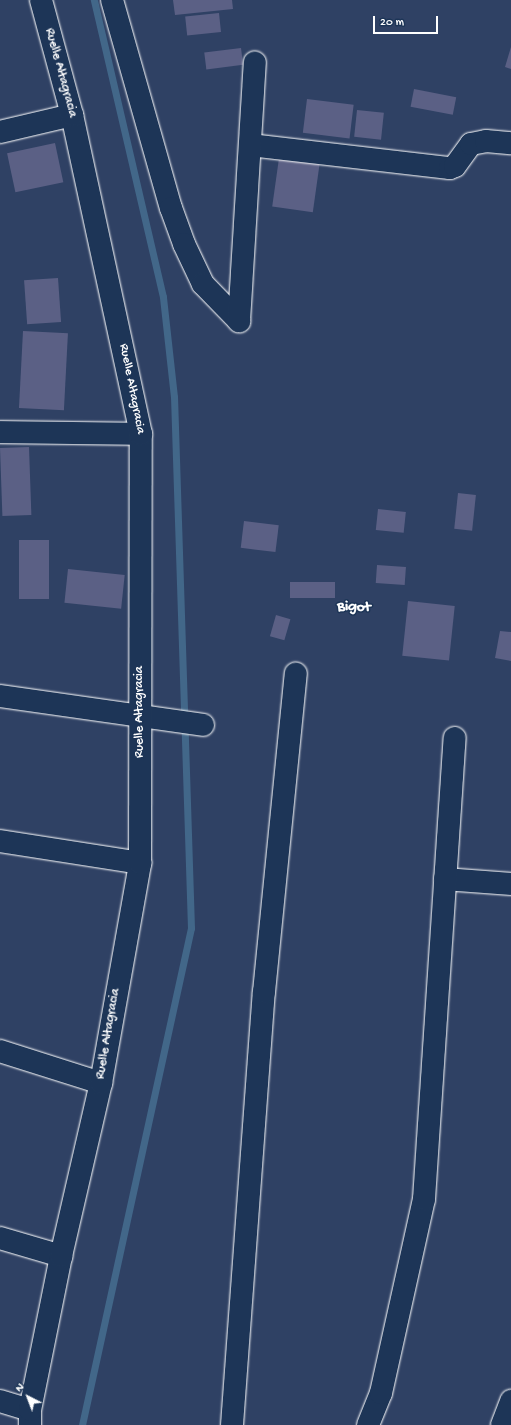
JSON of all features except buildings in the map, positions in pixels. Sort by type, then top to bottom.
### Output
[{"type":"street","name":"Ruelle Altagracia","points":[[30,1418],[61,1256],[100,1083],[140,863],[141,434],[72,115],[41,0]]},
{"type":"street","points":[[112,0],[171,208],[184,244],[203,284],[239,321],[255,62]]},
{"type":"street","points":[[0,132],[72,115]]},
{"type":"street","points":[[250,145],[450,168],[455,166],[471,144],[486,141],[511,143]]},
{"type":"street","points":[[0,432],[141,434]]},
{"type":"street","points":[[232,1425],[264,992],[296,674]]},
{"type":"street","points":[[0,696],[203,726]]},
{"type":"street","points":[[368,1425],[381,1393],[424,1199],[455,738]]},
{"type":"street","points":[[0,841],[140,863]]},
{"type":"street","points":[[445,880],[511,884]]},
{"type":"street","points":[[0,1051],[100,1083]]},
{"type":"street","points":[[0,1238],[61,1256]]},
{"type":"street","points":[[0,1401],[30,1418]]},
{"type":"street","points":[[502,1425],[511,1401]]},
{"type":"waterway","points":[[82,1425],[191,928],[174,397],[163,297],[94,0]]},
{"type":"district","name":"Bigot","points":[[354,608]]}]
